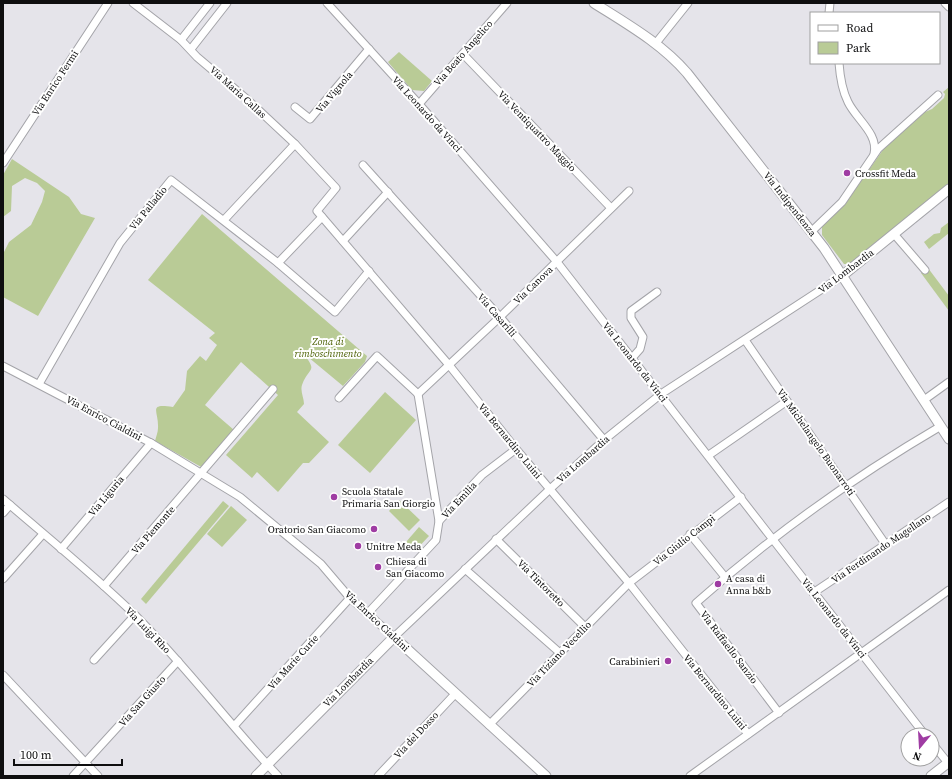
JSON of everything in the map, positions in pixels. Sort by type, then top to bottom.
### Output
[{"type":"street","name":"Via Enrico Fermi","points":[[3,163],[108,3]]},
{"type":"street","name":"Via Maria Callas","points":[[133,3],[181,40],[197,57],[249,101],[295,144],[336,188],[317,211],[322,217]]},
{"type":"street","points":[[181,40],[210,3]]},
{"type":"street","points":[[191,49],[227,3]]},
{"type":"street","name":"Via Leonardo da Vinci","points":[[328,3],[419,104],[557,262],[741,496],[813,593],[919,727]]},
{"type":"street","name":"Via Beato Angelico","points":[[419,104],[507,3]]},
{"type":"street","name":"Via Indipendenza","points":[[594,3],[656,43],[687,73],[812,231],[949,439]]},
{"type":"street","points":[[656,43],[688,3]]},
{"type":"street","points":[[946,3],[949,7]]},
{"type":"street","name":"Via Vignola","points":[[295,108],[310,119],[369,49]]},
{"type":"street","name":"Via Ventiquattro Maggio","points":[[463,54],[612,208]]},
{"type":"street","points":[[839,64],[841,82],[845,95],[850,107],[874,141],[874,154]]},
{"type":"street","points":[[812,231],[842,202],[874,154],[938,95]]},
{"type":"street","points":[[295,144],[224,220],[278,263],[335,312],[369,271]]},
{"type":"street","name":"Via Casarilli","points":[[363,165],[500,317],[604,440]]},
{"type":"street","name":"Via Palladio","points":[[39,384],[120,243],[171,180],[224,220]]},
{"type":"street","name":"Via Lombardia","points":[[256,776],[266,763],[464,569],[604,440],[661,394],[842,276],[949,189]]},
{"type":"street","name":"Via Canova","points":[[418,394],[630,191]]},
{"type":"street","points":[[343,241],[388,192]]},
{"type":"street","points":[[278,263],[322,217]]},
{"type":"street","name":"Via Bernardino Luini","points":[[322,217],[449,365],[516,449],[629,583],[748,734]]},
{"type":"street","points":[[894,234],[925,270]]},
{"type":"street","points":[[632,358],[640,349],[643,338],[631,318],[631,311],[657,292]]},
{"type":"street","name":"Via Michelangelo Buonarroti","points":[[745,340],[847,486],[886,545]]},
{"type":"street","points":[[339,398],[377,356],[418,394],[438,521]]},
{"type":"street","name":"Via Enrico Cialdini","points":[[3,366],[151,443],[203,473],[240,497],[280,528],[321,564],[350,598],[546,776]]},
{"type":"street","points":[[924,400],[949,382]]},
{"type":"street","points":[[203,473],[273,389]]},
{"type":"street","points":[[708,455],[787,401]]},
{"type":"street","name":"Via Raffaello Sanzio","points":[[779,712],[696,603],[772,538],[847,486],[940,426]]},
{"type":"street","name":"Via Liguria","points":[[61,549],[151,443]]},
{"type":"street","name":"Via Emilia","points":[[368,613],[436,540],[438,521],[482,475],[516,449]]},
{"type":"street","name":"Via Piemonte","points":[[104,586],[203,473]]},
{"type":"street","name":"Via Giulio Campi","points":[[629,583],[690,534],[741,496]]},
{"type":"street","name":"Via Luigi Rho","points":[[3,499],[104,586],[135,615],[235,725],[278,776]]},
{"type":"street","name":"Via Ferdinando Magellano","points":[[813,593],[949,502]]},
{"type":"street","points":[[3,513],[10,505]]},
{"type":"street","points":[[3,580],[43,534]]},
{"type":"street","points":[[690,534],[725,577]]},
{"type":"street","name":"Via Tintoretto","points":[[496,539],[585,628]]},
{"type":"street","points":[[464,569],[560,653]]},
{"type":"street","name":"Via Tiziano Vecellio","points":[[490,725],[629,583]]},
{"type":"street","points":[[694,775],[748,734],[949,590]]},
{"type":"street","name":"Via Marie Curie","points":[[235,725],[350,598]]},
{"type":"street","points":[[94,660],[135,615]]},
{"type":"street","name":"Via San Giusto","points":[[73,776],[178,661]]},
{"type":"street","points":[[3,675],[98,776]]},
{"type":"street","name":"Via del Dosso","points":[[378,776],[455,694]]},
{"type":"street","points":[[931,776],[948,763],[940,754]]},
{"type":"green space","points":[[399,52],[432,81],[424,91],[412,90],[388,62]]},
{"type":"green space","points":[[949,87],[949,183],[851,264],[844,264],[822,235],[822,227],[845,204],[885,147],[925,112],[932,109],[944,98],[945,94],[943,92]]},
{"type":"green space","points":[[12,159],[69,197],[81,214],[95,218],[38,316],[3,297],[3,254],[9,242],[31,225],[42,202],[45,191],[37,183],[25,178],[12,186],[11,211],[3,217],[3,175]]},
{"type":"green space","name":"Zona di rimboschimento","points":[[202,214],[367,356],[365,362],[343,386],[302,352],[310,363],[311,369],[302,385],[304,404],[297,412],[329,442],[309,463],[303,463],[278,492],[257,472],[252,478],[226,455],[278,395],[241,362],[205,405],[234,430],[203,468],[155,441],[158,430],[157,407],[173,407],[185,390],[187,371],[200,356],[206,361],[217,345],[209,338],[215,333],[148,280]]},
{"type":"green space","points":[[949,222],[949,233],[929,249],[924,242],[934,234],[940,233],[941,228]]},
{"type":"green space","points":[[928,268],[949,296],[949,311],[921,273]]},
{"type":"green space","points":[[385,392],[416,420],[370,473],[338,445]]},
{"type":"green space","points":[[399,500],[420,520],[409,531],[389,511]]},
{"type":"green space","points":[[223,501],[229,506],[146,604],[141,599]]},
{"type":"green space","points":[[231,506],[247,520],[222,547],[207,534]]},
{"type":"green space","points":[[419,527],[429,536],[415,551],[406,542]]},
{"type":"place","name":"Crossfit Meda","points":[[847,173]]},
{"type":"place","name":"Scuola Statale Primaria San Giorgio","points":[[334,497]]},
{"type":"place","name":"Oratorio San Giacomo","points":[[374,529]]},
{"type":"place","name":"Unitre Meda","points":[[358,546]]},
{"type":"place","name":"Chiesa di San Giacomo","points":[[378,567]]},
{"type":"place","name":"A casa di Anna b&b","points":[[718,584]]},
{"type":"place","name":"Carabinieri","points":[[668,661]]}]
